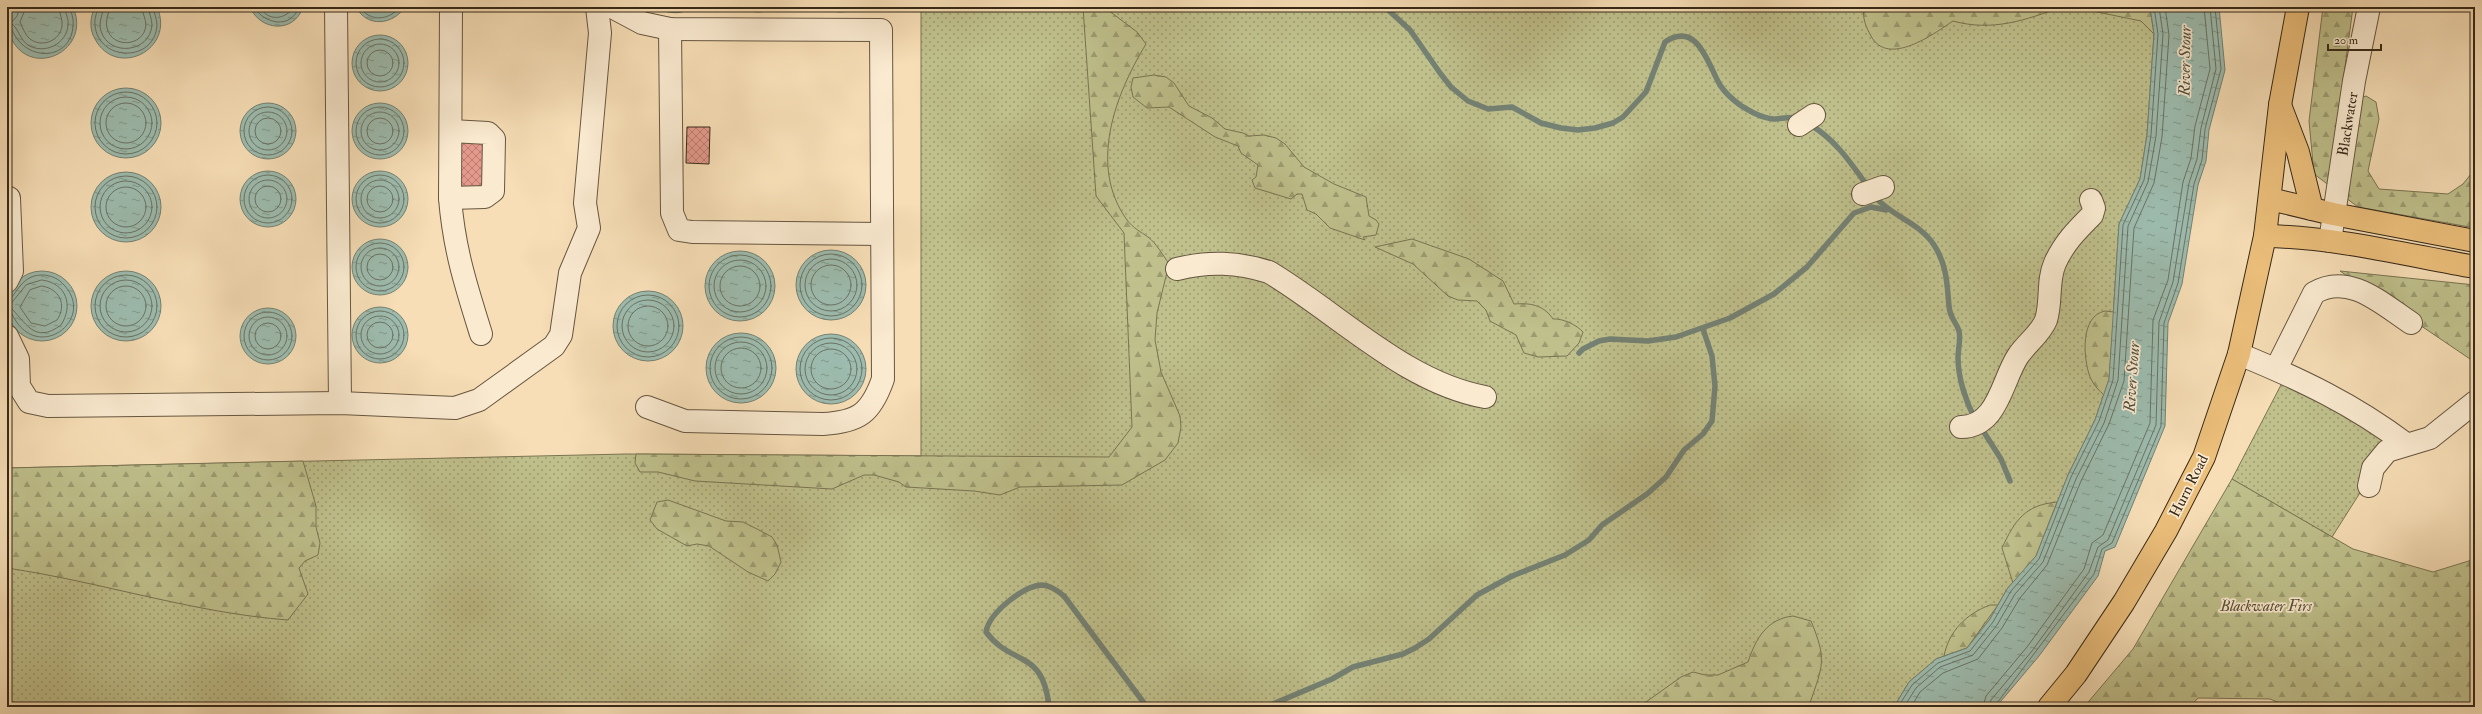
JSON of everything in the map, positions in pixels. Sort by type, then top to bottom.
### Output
[{"type":"main road","name":"Hurn Road","points":[[2049,707],[2089,654],[2166,531],[2204,457],[2239,354],[2265,236],[2280,106],[2298,7]]},
{"type":"main road","points":[[2280,106],[2298,152],[2312,209]]},
{"type":"main road","points":[[2270,199],[2334,214],[2475,240]]},
{"type":"main road","points":[[2265,236],[2298,236],[2475,267]]},
{"type":"street","points":[[336,7],[340,403]]},
{"type":"street","points":[[451,7],[450,198],[456,252],[481,334]]},
{"type":"street","points":[[7,336],[18,359],[19,386],[29,402],[48,406],[340,403],[455,408],[479,400],[554,346],[561,335],[570,273],[589,228],[585,203],[600,33],[597,7]]},
{"type":"street","points":[[612,7],[642,23],[670,28],[881,30],[883,379],[875,401],[860,414],[845,423],[822,424],[685,421],[647,407]]},
{"type":"street","name":"Blackwater","points":[[2330,241],[2354,80],[2369,7]]},
{"type":"street","points":[[670,28],[672,213],[679,230],[692,232],[882,234]]},
{"type":"street","points":[[450,198],[485,197],[493,191],[494,139],[488,133],[451,130]]},
{"type":"street","points":[[1863,194],[1883,187]]},
{"type":"street","points":[[7,198],[9,198],[12,271],[7,281]]},
{"type":"street","points":[[1972,424],[1997,403],[2011,367],[2045,321],[2054,267],[2064,246],[2092,215],[2094,208],[2091,200]]},
{"type":"street","points":[[1178,269],[1196,264],[1223,263],[1246,265],[1269,272],[1430,379],[1467,394],[1485,397]]},
{"type":"street","points":[[2276,369],[2314,293],[2322,288],[2344,284],[2366,294],[2411,323]]},
{"type":"street","points":[[2239,354],[2276,369],[2362,412],[2406,444]]},
{"type":"street","points":[[2369,486],[2373,468],[2387,451],[2406,444],[2430,438],[2475,402]]},
{"type":"green space","points":[[921,7],[2150,7],[2154,34],[2147,135],[2140,179],[2119,224],[2109,379],[2095,420],[2068,475],[2036,556],[2007,589],[1990,619],[1967,648],[1936,659],[1909,682],[1894,707],[7,707],[7,468],[626,454],[921,456]]},
{"type":"green space","points":[[1083,7],[1104,7],[1137,32],[1146,44],[1124,85],[1116,108],[1110,131],[1108,154],[1109,177],[1115,199],[1129,223],[1154,242],[1169,264],[1157,313],[1155,340],[1161,372],[1180,416],[1181,427],[1178,443],[1165,460],[1122,485],[1020,487],[1000,495],[974,491],[906,487],[899,482],[874,475],[864,475],[832,489],[695,481],[658,472],[640,472],[635,463],[636,454],[1109,457],[1132,427],[1124,233],[1096,196]]},
{"type":"green space","points":[[1864,7],[2062,7],[2022,20],[1995,25],[1968,24],[1953,21],[1935,33],[1912,45],[1888,49],[1879,45],[1871,36],[1865,22]]},
{"type":"green space","points":[[2073,7],[2150,7],[2154,34],[2141,21]]},
{"type":"green space","points":[[2323,7],[2353,7],[2340,105],[2366,96],[2376,102],[2379,119],[2368,171],[2379,189],[2448,194],[2463,184],[2475,169],[2475,228],[2358,207],[2314,174],[2309,121]]},
{"type":"green space","points":[[1154,75],[1166,77],[1174,83],[1189,106],[1212,118],[1225,129],[1249,136],[1264,135],[1276,138],[1285,144],[1304,167],[1334,184],[1366,197],[1369,216],[1376,220],[1379,224],[1376,235],[1363,237],[1365,240],[1330,228],[1316,214],[1307,210],[1302,194],[1297,194],[1291,199],[1255,188],[1252,180],[1256,177],[1258,165],[1241,153],[1238,146],[1215,137],[1169,107],[1147,108],[1133,97],[1131,87],[1133,78]]},
{"type":"green space","points":[[1412,239],[1469,259],[1503,281],[1514,304],[1530,304],[1540,307],[1553,319],[1565,321],[1580,329],[1583,332],[1579,343],[1567,356],[1538,357],[1524,353],[1516,335],[1490,321],[1486,310],[1477,301],[1458,300],[1448,296],[1413,264],[1375,247]]},
{"type":"green space","points":[[2340,271],[2475,285],[2475,363],[2473,361]]},
{"type":"green space","points":[[2105,311],[2114,312],[2109,379],[2104,395],[2096,387],[2090,377],[2085,349],[2087,329],[2091,321],[2097,314]]},
{"type":"green space","points":[[2282,383],[2351,416],[2393,447],[2382,458],[2332,537],[2232,479]]},
{"type":"green space","points":[[303,461],[316,506],[316,527],[320,543],[318,555],[305,561],[299,568],[308,594],[288,620],[218,611],[77,581],[7,568],[7,468]]},
{"type":"green space","name":"Blackwater Firs","points":[[2232,479],[2353,549],[2433,572],[2475,559],[2475,707],[2289,707],[2270,699],[2198,698],[2190,707],[2084,707],[2133,649]]},
{"type":"green space","points":[[668,500],[726,521],[743,522],[772,537],[777,545],[781,562],[775,574],[768,581],[748,572],[709,546],[697,544],[687,546],[657,529],[650,520],[657,502]]},
{"type":"green space","points":[[2057,502],[2036,556],[2013,583],[2002,548],[2007,538],[2017,522],[2029,510]]},
{"type":"green space","points":[[1990,605],[1998,605],[1967,648],[1944,656],[1946,647],[1954,631],[1960,624],[1973,613]]},
{"type":"green space","points":[[1793,616],[1811,621],[1821,654],[1818,680],[1810,703],[1803,707],[1639,707],[1681,677],[1693,672],[1705,675],[1718,675],[1748,662],[1755,645],[1764,631],[1776,621]]},
{"type":"water","points":[[11,7],[73,7],[77,22],[74,36],[68,47],[58,54],[46,58],[33,57],[21,52],[10,36],[7,24]]},
{"type":"water","points":[[95,7],[157,7],[161,22],[158,36],[151,47],[141,54],[129,58],[116,57],[104,51],[93,35],[91,23]]},
{"type":"water","points":[[250,7],[303,7],[299,16],[292,22],[277,26],[269,25],[261,21]]},
{"type":"water","points":[[356,7],[405,7],[394,18],[380,22],[367,18],[361,14]]},
{"type":"water","points":[[654,7],[692,7],[683,12],[673,13]]},
{"type":"water","points":[[737,7],[775,7],[770,10],[756,12]]},
{"type":"water","points":[[820,7],[857,7],[853,10],[839,12]]},
{"type":"water","name":"River Stour","points":[[2150,7],[2219,7],[2225,70],[2209,130],[2206,161],[2198,185],[2182,284],[2168,323],[2165,426],[2115,547],[2105,551],[2098,576],[2039,656],[1996,707],[1894,707],[1909,682],[1936,659],[1967,648],[1990,619],[2007,589],[2036,556],[2068,475],[2095,420],[2109,379],[2119,224],[2140,179],[2147,135],[2154,34]]},
{"type":"water","points":[[380,35],[391,37],[400,43],[406,52],[408,63],[406,74],[400,83],[391,89],[380,91],[369,89],[360,83],[354,74],[352,63],[354,52],[360,43],[369,37]]},
{"type":"water","points":[[126,88],[139,91],[151,98],[158,110],[161,123],[158,136],[151,148],[139,155],[126,158],[113,155],[101,148],[94,136],[91,123],[94,110],[101,98],[113,91]]},
{"type":"water","points":[[268,103],[279,105],[288,111],[294,120],[296,131],[294,142],[288,151],[279,157],[268,159],[257,157],[248,151],[242,142],[240,131],[242,120],[248,111],[257,105]]},
{"type":"water","points":[[380,103],[391,105],[400,111],[406,120],[408,131],[406,142],[400,151],[391,157],[380,159],[369,157],[360,151],[354,142],[352,131],[354,120],[360,111],[369,105]]},
{"type":"water","points":[[268,171],[279,173],[288,179],[294,188],[296,199],[294,210],[288,219],[279,225],[268,227],[257,225],[248,219],[242,210],[240,199],[242,188],[248,179],[257,173]]},
{"type":"water","points":[[380,171],[391,173],[400,179],[406,188],[408,199],[406,210],[400,219],[391,225],[380,227],[369,225],[360,219],[354,210],[352,199],[354,188],[360,179],[369,173]]},
{"type":"water","points":[[126,172],[139,175],[151,182],[158,194],[161,207],[158,220],[151,232],[139,239],[126,242],[113,239],[101,232],[94,220],[91,207],[94,194],[101,182],[113,175]]},
{"type":"water","points":[[380,239],[391,241],[400,247],[406,256],[408,267],[406,278],[400,287],[391,293],[380,295],[369,293],[360,287],[354,278],[352,267],[354,256],[360,247],[369,241]]},
{"type":"water","points":[[831,250],[844,253],[856,260],[863,272],[866,285],[863,298],[856,310],[844,317],[831,320],[818,317],[806,310],[799,298],[796,285],[799,272],[806,260],[818,253]]},
{"type":"water","points":[[740,251],[753,254],[765,261],[772,273],[775,286],[772,299],[765,311],[753,318],[740,321],[727,318],[715,311],[708,299],[705,286],[708,273],[715,261],[727,254]]},
{"type":"water","points":[[42,271],[55,274],[67,281],[74,293],[77,306],[74,319],[67,331],[55,338],[42,341],[29,338],[17,331],[10,319],[7,306],[10,293],[17,281],[29,274]]},
{"type":"water","points":[[126,271],[139,274],[151,281],[158,293],[161,306],[158,319],[151,331],[139,338],[126,341],[113,338],[101,331],[94,319],[91,306],[94,293],[101,281],[113,274]]},
{"type":"water","points":[[648,291],[661,294],[673,301],[680,313],[683,326],[680,339],[673,351],[661,358],[648,361],[635,358],[623,351],[616,339],[613,326],[616,313],[623,301],[635,294]]},
{"type":"water","points":[[380,307],[391,309],[400,315],[406,324],[408,335],[406,346],[400,355],[391,361],[380,363],[369,361],[360,355],[354,346],[352,335],[354,324],[360,315],[369,309]]},
{"type":"water","points":[[268,308],[279,310],[288,316],[294,325],[296,336],[294,347],[288,356],[279,362],[268,364],[257,362],[248,356],[242,347],[240,336],[242,325],[248,316],[257,310]]},
{"type":"water","points":[[741,333],[754,336],[766,343],[773,355],[776,368],[773,381],[766,393],[754,400],[741,403],[728,400],[716,393],[709,381],[706,368],[709,355],[716,343],[728,336]]},
{"type":"water","points":[[831,334],[844,337],[856,344],[863,356],[866,369],[863,382],[856,394],[844,401],[831,404],[818,401],[806,394],[799,382],[796,369],[799,356],[806,344],[818,337]]},
{"type":"building","points":[[687,127],[710,127],[709,164],[686,163]]},
{"type":"building","points":[[456,142],[492,142],[491,188],[456,187]]},
{"type":"waterway","points":[[1385,7],[1410,30],[1451,87],[1468,101],[1488,109],[1512,107],[1541,123],[1578,130],[1595,128],[1613,123],[1623,117],[1646,92],[1665,42],[1676,37],[1686,37],[1694,41],[1700,48],[1722,88],[1740,105],[1764,117],[1773,119],[1792,117],[1798,118]]},
{"type":"waterway","points":[[1809,124],[1835,144],[1849,160],[1868,187]]},
{"type":"waterway","points":[[1874,196],[1881,203],[1928,237],[1942,260],[1946,275],[1950,310],[1960,334],[1958,366],[1961,382],[1975,419]]},
{"type":"waterway","points":[[1579,353],[1583,349],[1599,341],[1610,339],[1648,341],[1676,337],[1730,318],[1774,294],[1807,267],[1854,213],[1871,207],[1886,210]]},
{"type":"waterway","points":[[1266,707],[1332,679],[1353,667],[1403,654],[1415,648],[1429,639],[1477,595],[1512,576],[1565,555],[1589,540],[1602,525],[1647,494],[1666,477],[1684,450],[1703,434],[1712,421],[1715,386],[1712,356],[1703,329]]},
{"type":"waterway","points":[[1980,426],[2001,459],[2010,481]]},
{"type":"waterway","points":[[1049,707],[1046,688],[1040,675],[1025,660],[996,643],[986,632],[993,617],[1008,602],[1026,590],[1042,585],[1051,587],[1064,596],[1147,707]]}]
